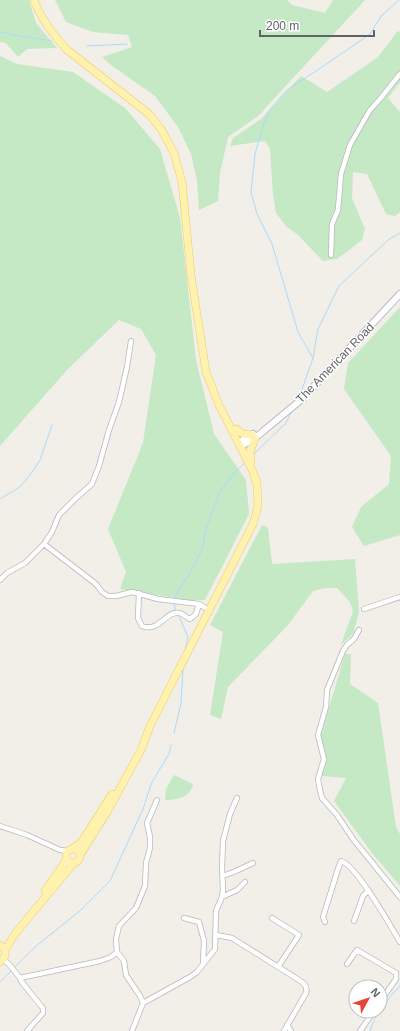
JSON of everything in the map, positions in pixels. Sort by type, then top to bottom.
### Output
[{"type":"main road","points":[[1,961],[5,956],[2,946],[15,934],[74,863],[79,860],[80,855],[150,726],[209,610],[256,516],[258,506],[255,470],[208,378],[191,275],[182,182],[174,153],[149,114],[66,48],[54,36],[34,0]]},
{"type":"main road","name":"The American Road","points":[[241,444],[265,428],[302,399],[400,294]]},
{"type":"main road","points":[[204,358],[212,380],[236,428],[257,485]]},
{"type":"main road","points":[[236,428],[243,434],[253,436],[250,452],[251,462]]},
{"type":"main road","points":[[23,924],[67,859],[66,856],[70,850],[81,843],[105,810]]},
{"type":"main road","points":[[70,850],[78,850],[80,855]]},
{"type":"main road","points":[[67,859],[74,863]]},
{"type":"street","points":[[331,255],[332,224],[338,210],[341,174],[350,145],[370,110],[380,100],[400,74]]},
{"type":"street","points":[[0,580],[7,573],[25,562],[44,544],[52,532],[59,515],[92,484],[119,402],[131,341]]},
{"type":"street","points":[[44,544],[96,584],[102,592],[108,596],[116,596],[132,592],[139,593],[142,596],[158,599],[199,604],[209,610]]},
{"type":"street","points":[[139,593],[138,618],[142,626],[145,627],[159,624],[163,620],[177,613],[180,613],[190,619],[196,614],[199,604]]},
{"type":"street","points":[[364,609],[400,597]]},
{"type":"street","points":[[359,630],[354,639],[343,651],[327,690],[326,707],[318,735],[324,759],[318,779],[322,798],[337,815],[353,839],[400,896]]},
{"type":"street","points":[[132,1031],[143,1003],[197,972],[215,949],[216,911],[222,897],[223,841],[230,814],[237,798]]},
{"type":"street","points":[[143,1003],[126,975],[124,961],[117,952],[116,939],[119,926],[136,908],[145,886],[146,863],[150,848],[150,837],[147,823],[157,800]]},
{"type":"street","points":[[0,826],[27,835],[60,850],[70,850]]},
{"type":"street","points":[[325,922],[323,917],[340,861],[350,866],[374,898],[400,942]]},
{"type":"street","points":[[223,876],[253,863]]},
{"type":"street","points":[[222,897],[237,890],[245,882]]},
{"type":"street","points":[[354,921],[363,896],[368,891]]},
{"type":"street","points":[[184,918],[200,922],[204,941],[203,964]]},
{"type":"street","points":[[272,918],[299,935],[278,967]]},
{"type":"street","points":[[216,935],[232,938],[302,982],[307,988],[306,993],[284,1031]]},
{"type":"street","points":[[347,964],[357,950],[396,973],[398,978],[388,991]]},
{"type":"street","points":[[20,978],[100,961],[111,957],[117,952]]},
{"type":"street","points":[[1,961],[8,963],[43,1010],[27,1031]]},
{"type":"street","points":[[360,1031],[368,1019]]},
{"type":"street","points":[[287,1025],[291,1031]]},
{"type":"green space","points":[[0,0],[29,0],[36,23],[57,48],[27,49],[18,57],[6,43],[0,42]]},
{"type":"green space","points":[[55,0],[287,0],[292,5],[325,13],[333,0],[365,0],[258,116],[228,137],[220,173],[218,201],[199,210],[197,180],[191,154],[178,127],[155,96],[102,57],[132,47],[128,35],[93,32],[66,22]]},
{"type":"green space","points":[[400,31],[400,82],[388,98],[400,112],[400,212],[395,216],[386,214],[367,174],[353,172],[352,198],[365,229],[362,240],[337,259],[323,261],[298,235],[286,226],[276,213],[273,194],[270,149],[265,141],[230,146],[233,138],[261,119],[301,76],[327,92],[377,58],[397,32]]},
{"type":"green space","points":[[0,56],[17,64],[73,72],[125,108],[160,149],[180,218],[196,360],[214,434],[246,480],[249,514],[205,600],[188,600],[120,589],[126,572],[108,529],[143,443],[156,355],[141,329],[119,320],[67,370],[0,446]]},
{"type":"green space","points":[[400,307],[400,535],[364,546],[352,527],[361,507],[389,484],[391,456],[344,389],[348,363]]},
{"type":"green space","points":[[262,525],[268,528],[272,564],[355,559],[359,612],[353,634],[341,645],[353,611],[350,602],[337,588],[325,588],[313,591],[288,625],[228,687],[221,719],[210,715],[223,632],[210,625]]},
{"type":"green space","points":[[345,654],[351,654],[350,684],[378,703],[396,827],[400,834],[400,886],[372,853],[334,801],[346,778],[322,776],[321,735]]},
{"type":"green space","points":[[174,775],[193,784],[192,788],[183,797],[165,800],[166,789]]},
{"type":"waterway","points":[[313,358],[298,332],[272,244],[257,214],[251,192],[255,154],[262,129],[271,108],[287,90],[370,34],[382,15],[399,0]]},
{"type":"waterway","points":[[0,32],[52,41]]},
{"type":"waterway","points":[[87,46],[127,44]]},
{"type":"waterway","points":[[299,398],[313,358],[318,329],[339,286],[388,240],[400,233]]},
{"type":"waterway","points":[[254,454],[286,423],[292,411]]},
{"type":"waterway","points":[[0,499],[20,487],[33,471],[40,460],[52,425]]},
{"type":"waterway","points":[[175,598],[202,550],[205,532],[220,491],[237,470],[245,463]]},
{"type":"waterway","points":[[174,603],[176,612]]},
{"type":"waterway","points":[[178,614],[188,637],[185,651]]},
{"type":"waterway","points":[[174,733],[181,703],[183,668]]},
{"type":"waterway","points":[[15,967],[35,947],[81,910],[110,881],[143,809],[152,782],[169,754],[171,745]]},
{"type":"waterway","points":[[0,982],[11,971]]},
{"type":"waterway","points":[[370,1031],[379,1013],[400,986]]}]
